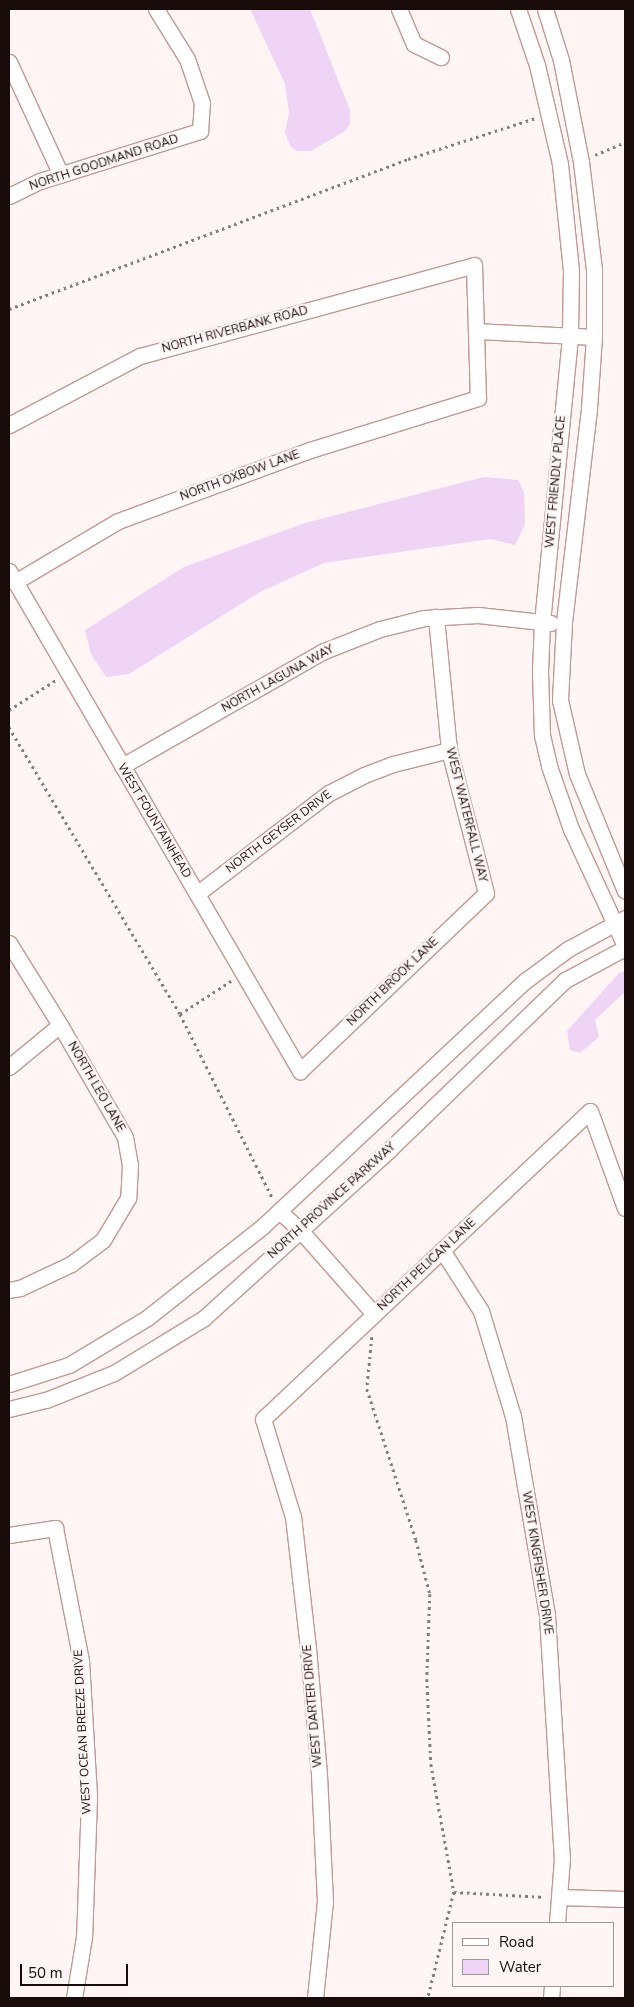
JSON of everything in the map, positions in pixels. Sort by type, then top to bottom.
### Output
[{"type":"street","name":"NORTH GOODMAND ROAD","points":[[9,196],[40,181],[200,131],[202,103],[187,59],[156,9]]},
{"type":"street","points":[[399,9],[414,44],[441,57]]},
{"type":"street","name":"WEST FRIENDLY PLACE","points":[[518,9],[537,65],[560,164],[571,270],[570,337],[542,622],[540,672],[542,736],[547,758],[571,829],[620,921],[625,946]]},
{"type":"street","name":"WEST FRIENDLY PLACE","points":[[545,9],[560,60],[581,162],[594,270],[594,337],[589,409],[564,623],[560,700],[564,727],[577,774],[625,891]]},
{"type":"street","points":[[9,62],[61,175]]},
{"type":"street","name":"NORTH RIVERBANK ROAD","points":[[9,425],[140,356],[474,265],[476,331]]},
{"type":"street","points":[[476,331],[594,337]]},
{"type":"street","name":"NORTH OXBOW LANE","points":[[12,576],[118,521],[310,450],[478,398],[476,331]]},
{"type":"street","name":"WEST FOUNTAINHEAD","points":[[12,576],[300,1071]]},
{"type":"street","name":"NORTH LAGUNA WAY","points":[[122,766],[324,651],[380,629],[436,617],[478,615],[564,623]]},
{"type":"street","name":"WEST WATERFALL WAY","points":[[436,617],[449,750],[486,893]]},
{"type":"street","name":"NORTH GEYSER DRIVE","points":[[198,893],[329,793],[364,775],[393,764],[449,750]]},
{"type":"street","name":"NORTH BROOK LANE","points":[[300,1071],[486,893]]},
{"type":"street","points":[[9,1384],[69,1365],[146,1318],[280,1211],[525,980],[568,949],[620,921]]},
{"type":"street","name":"NORTH LEO LANE","points":[[9,943],[126,1136],[130,1165],[128,1198],[103,1240],[70,1264],[20,1288],[9,1290]]},
{"type":"street","name":"NORTH PROVINCE PARKWAY","points":[[9,1409],[46,1400],[114,1373],[196,1323],[389,1150],[565,980],[625,946]]},
{"type":"street","points":[[9,1067],[60,1025]]},
{"type":"street","name":"NORTH PELICAN LANE","points":[[263,1419],[590,1111],[625,1208]]},
{"type":"street","points":[[280,1211],[300,1230],[374,1314]]},
{"type":"street","name":"WEST KINGFISHER DRIVE","points":[[442,1250],[481,1311],[513,1416],[548,1615],[562,1858],[557,1922]]},
{"type":"street","name":"WEST DARTER DRIVE","points":[[263,1419],[293,1517],[310,1668],[319,1774],[325,1902],[315,1998]]},
{"type":"street","name":"WEST OCEAN BREEZE DRIVE","points":[[9,1534],[55,1528],[81,1662],[89,1796],[84,1937],[74,1998]]},
{"type":"street","points":[[559,1897],[625,1899]]},
{"type":"path","points":[[9,308],[408,158],[548,114]]},
{"type":"path","points":[[581,162],[625,142]]},
{"type":"path","points":[[9,710],[68,673]]},
{"type":"path","points":[[9,727],[180,1014],[280,1211]]},
{"type":"path","points":[[180,1014],[244,973]]},
{"type":"path","points":[[374,1314],[367,1390],[416,1540],[430,1594],[427,1679],[431,1764],[454,1892],[428,1998]]},
{"type":"path","points":[[454,1892],[559,1897]]},
{"type":"water","points":[[250,9],[310,9],[350,110],[350,124],[345,131],[311,151],[297,151],[290,146],[285,132],[289,113],[285,84]]},
{"type":"water","points":[[484,477],[518,480],[524,492],[525,524],[515,545],[490,539],[324,563],[260,592],[129,674],[106,677],[91,654],[85,630],[184,567],[305,523]]},
{"type":"water","points":[[625,971],[625,992],[595,1020],[599,1037],[580,1053],[570,1050],[567,1031],[619,973]]}]
